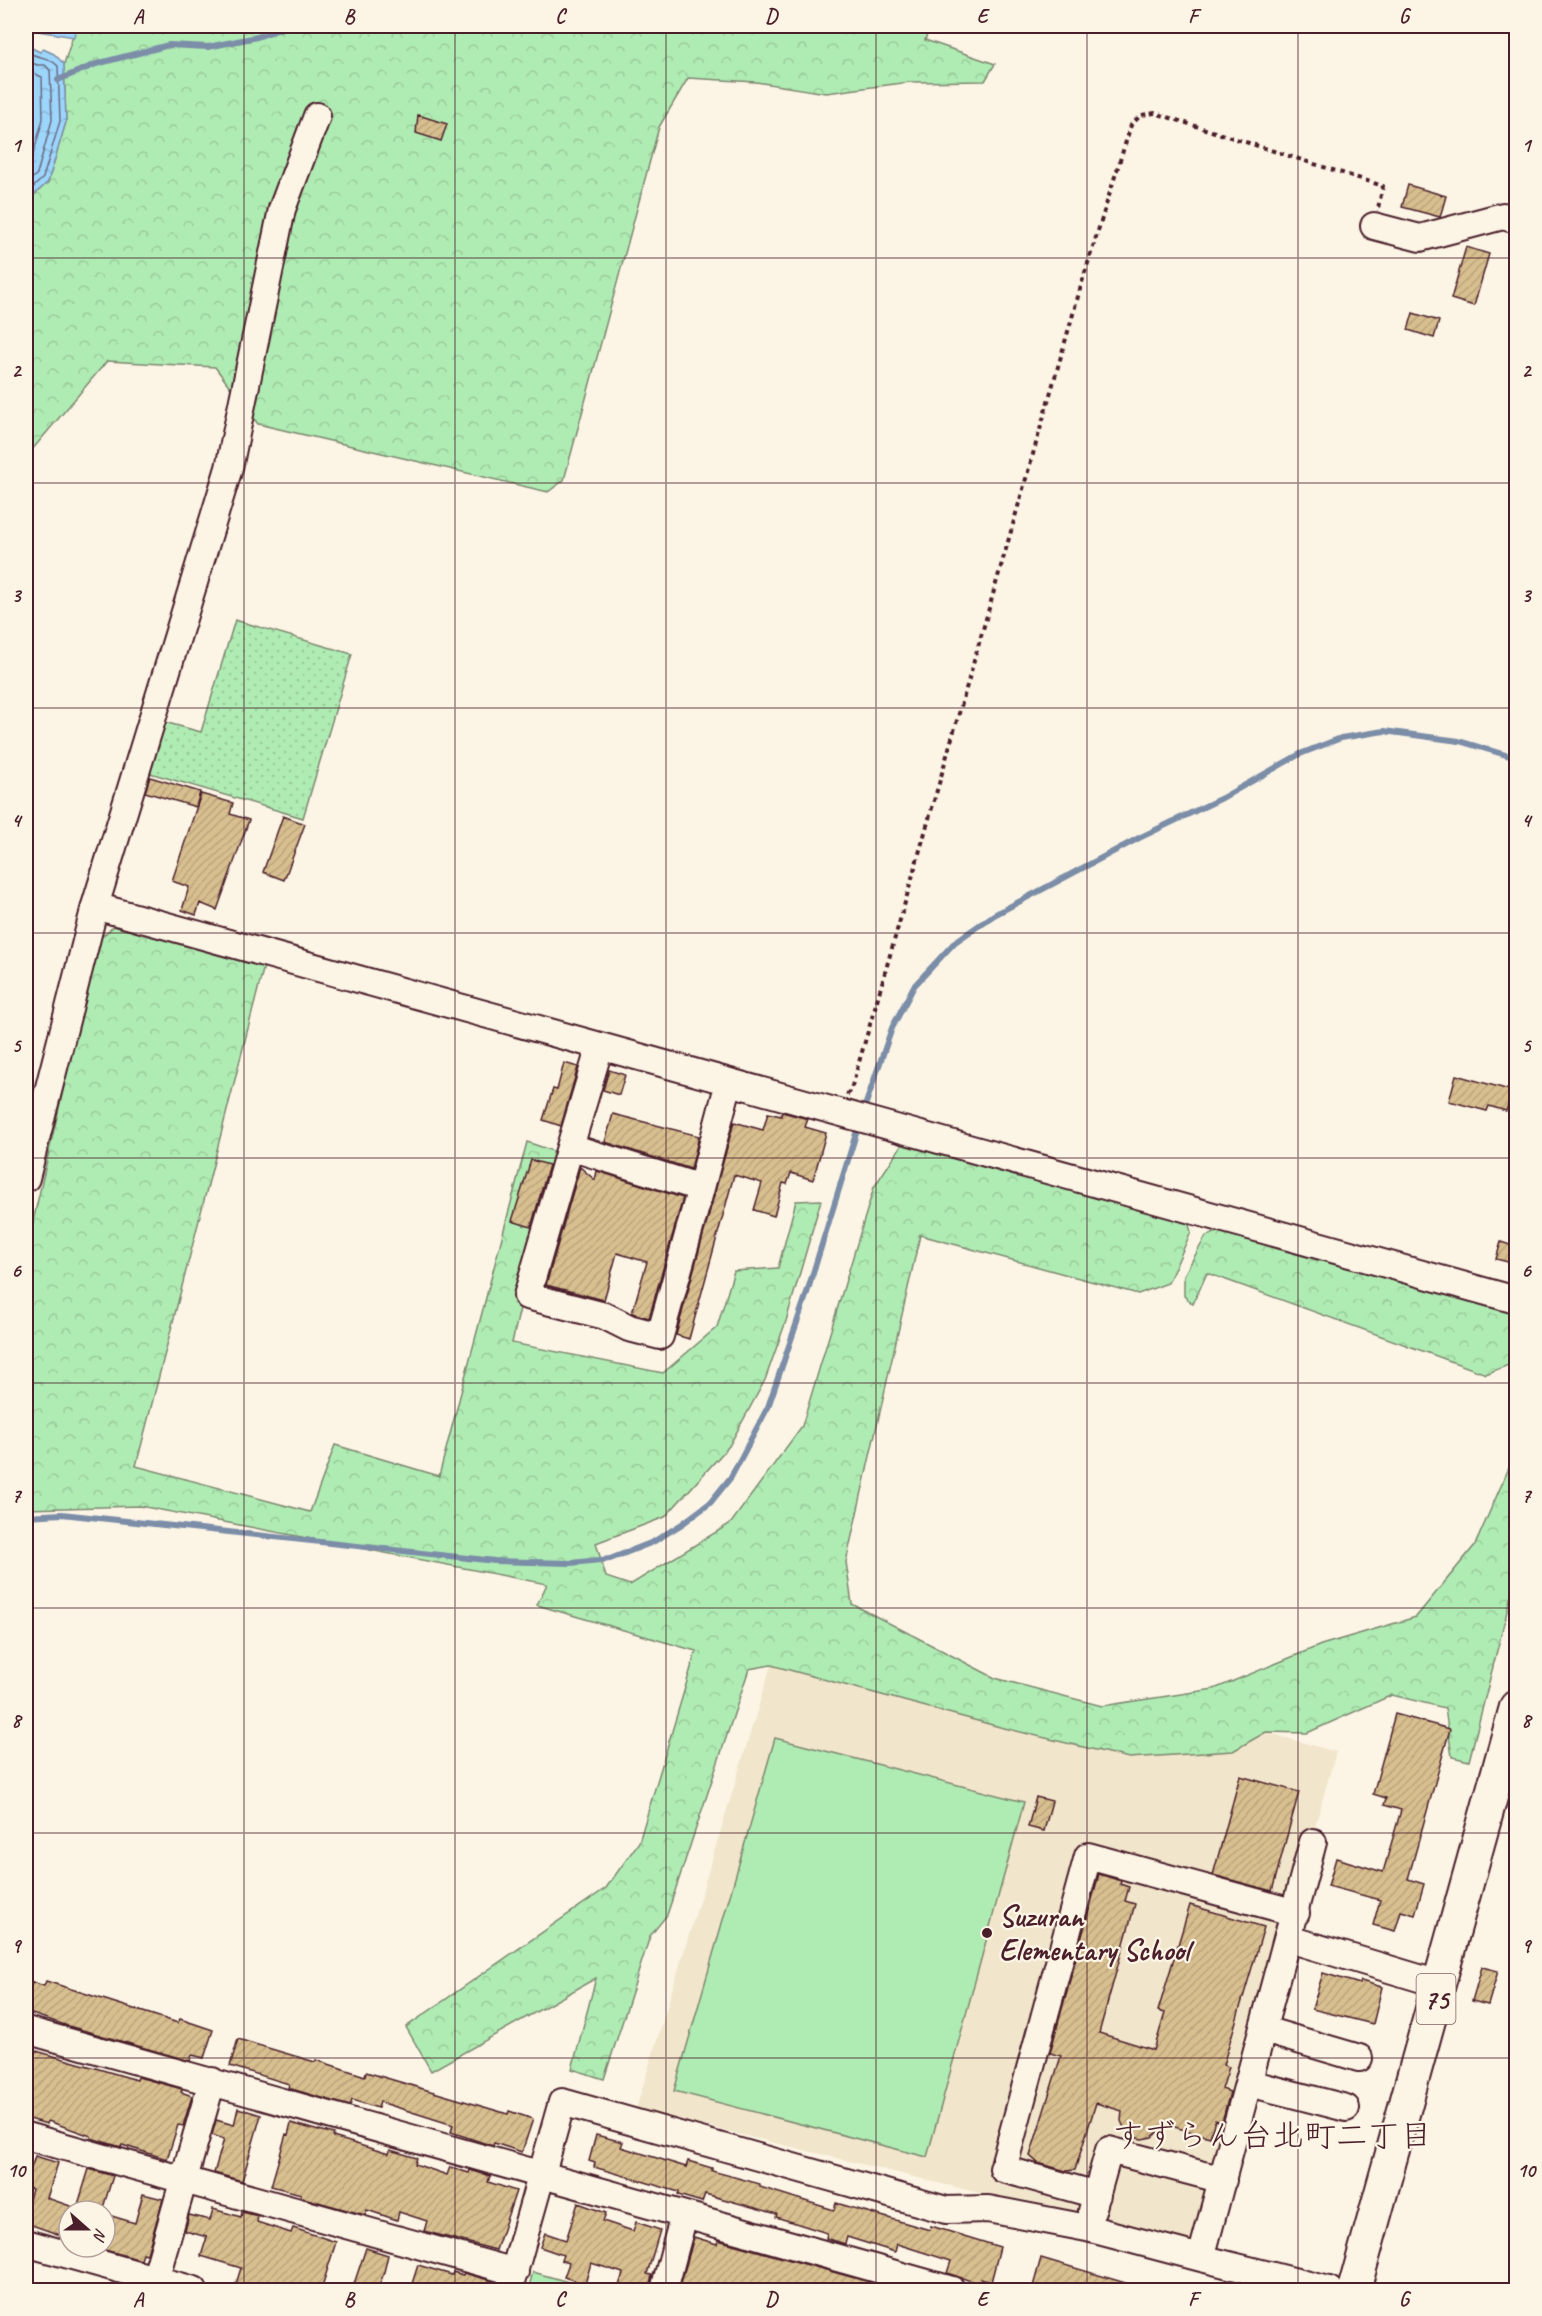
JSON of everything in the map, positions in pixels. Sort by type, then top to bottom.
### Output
[{"type":"main road","name":"75","points":[[1354,2290],[1516,1712]]},
{"type":"street","points":[[26,1178],[96,906],[229,468],[282,209],[317,117]]},
{"type":"street","points":[[1374,226],[1420,238],[1503,216],[1516,220]]},
{"type":"street","points":[[96,906],[1516,1300]]},
{"type":"street","points":[[600,1046],[527,1296],[605,1316],[629,1328],[660,1336],[729,1082]]},
{"type":"street","points":[[570,1147],[701,1188]]},
{"type":"street","points":[[1201,2258],[1296,1913],[1313,1842]]},
{"type":"street","points":[[1096,2194],[1003,2169],[1088,1856],[1296,1913]]},
{"type":"street","points":[[1289,1939],[1439,1984]]},
{"type":"street","points":[[26,2030],[952,2290]]},
{"type":"street","points":[[1264,2030],[1359,2058]]},
{"type":"street","points":[[155,2280],[212,2081]]},
{"type":"street","points":[[1249,2083],[1346,2108]]},
{"type":"street","points":[[26,2136],[183,2179],[512,2281],[562,2102],[945,2210],[988,2208],[1087,2228],[1329,2290]]},
{"type":"street","points":[[1087,2228],[1109,2150],[1222,2180]]},
{"type":"street","points":[[664,2290],[684,2215]]},
{"type":"street","points":[[26,2243],[123,2281],[155,2280],[194,2290]]},
{"type":"path","points":[[843,1113],[1083,279],[1131,125],[1141,115],[1155,113],[1383,186],[1374,226]]},
{"type":"shaded area","name":"Suzuran Elementary School","points":[[771,1665],[1000,1727],[1129,1758],[1233,1751],[1266,1732],[1336,1752],[1196,2246],[636,2109]]},
{"type":"green space","points":[[76,26],[930,26],[925,40],[995,64],[985,81],[910,82],[826,93],[756,82],[688,78],[659,127],[564,480],[548,492],[258,424],[215,367],[107,361],[26,457],[26,202],[48,182],[66,122],[64,64]]},
{"type":"green space","points":[[235,620],[352,654],[303,818],[150,773],[164,722],[201,732]]},
{"type":"green space","points":[[114,926],[264,966],[136,1466],[310,1512],[335,1445],[439,1476],[527,1142],[556,1152],[512,1343],[663,1373],[717,1327],[734,1271],[778,1268],[796,1201],[821,1200],[786,1321],[765,1380],[729,1446],[665,1517],[596,1543],[606,1577],[630,1585],[731,1523],[802,1426],[874,1187],[905,1140],[1187,1218],[1191,1232],[1168,1283],[1138,1294],[920,1235],[846,1562],[852,1604],[995,1678],[1102,1706],[1214,1689],[1321,1645],[1416,1617],[1475,1545],[1516,1452],[1516,1576],[1469,1761],[1452,1757],[1445,1708],[1392,1695],[1307,1733],[1266,1732],[1233,1751],[1129,1758],[1000,1727],[771,1665],[749,1669],[667,1915],[650,1936],[604,2079],[572,2069],[596,1978],[431,2071],[406,2027],[606,1888],[639,1842],[696,1651],[537,1605],[547,1584],[140,1506],[26,1509],[26,1252],[97,941]]},
{"type":"green space","points":[[1230,1228],[1516,1310],[1516,1362],[1486,1374],[1207,1273],[1193,1304],[1184,1296],[1184,1275],[1206,1236]]},
{"type":"green space","points":[[775,1738],[1024,1802],[927,2157],[674,2091]]},
{"type":"green space","points":[[533,2272],[597,2290],[528,2290]]},
{"type":"water","points":[[26,26],[76,26],[74,37],[26,29]]},
{"type":"water","points":[[26,45],[40,52],[43,49],[54,54],[64,64],[66,122],[48,182],[26,202]]},
{"type":"building","points":[[418,115],[447,124],[441,141],[416,133]]},
{"type":"building","points":[[1408,185],[1446,196],[1440,217],[1402,207]]},
{"type":"building","points":[[1466,247],[1489,254],[1474,306],[1451,299]]},
{"type":"building","points":[[1413,313],[1439,321],[1434,338],[1408,330]]},
{"type":"building","points":[[150,777],[200,792],[196,807],[145,792]]},
{"type":"building","points":[[201,794],[233,803],[230,814],[249,820],[217,910],[200,903],[196,915],[182,910],[189,887],[172,881]]},
{"type":"building","points":[[283,816],[305,824],[284,880],[263,872]]},
{"type":"building","points":[[564,1063],[578,1067],[561,1126],[543,1120],[553,1089],[557,1090]]},
{"type":"building","points":[[609,1070],[625,1075],[619,1095],[603,1090]]},
{"type":"building","points":[[1456,1075],[1513,1091],[1506,1111],[1489,1106],[1487,1111],[1449,1101]]},
{"type":"building","points":[[782,1112],[808,1119],[805,1127],[826,1133],[813,1180],[791,1173],[787,1184],[783,1183],[774,1216],[754,1210],[762,1183],[734,1175],[689,1339],[676,1335],[734,1122],[763,1130],[768,1113],[781,1116]]},
{"type":"building","points":[[613,1114],[699,1136],[691,1169],[605,1142]]},
{"type":"building","points":[[531,1160],[549,1165],[531,1227],[512,1221]]},
{"type":"building","points":[[580,1167],[595,1180],[597,1171],[683,1198],[649,1318],[632,1313],[647,1262],[617,1253],[604,1300],[546,1285]]},
{"type":"building","points":[[1501,1242],[1516,1247],[1516,1264],[1496,1259]]},
{"type":"building","points":[[1395,1714],[1450,1729],[1408,1879],[1424,1884],[1415,1915],[1401,1911],[1395,1931],[1373,1925],[1380,1900],[1328,1886],[1336,1858],[1383,1872],[1401,1810],[1384,1805],[1386,1798],[1373,1794]]},
{"type":"building","points":[[1240,1776],[1299,1792],[1272,1891],[1213,1875]]},
{"type":"building","points":[[1036,1797],[1052,1801],[1044,1831],[1028,1827]]},
{"type":"building","points":[[1099,1874],[1121,1881],[1120,1884],[1129,1887],[1125,1901],[1135,1904],[1099,2033],[1154,2050],[1165,2013],[1158,2011],[1190,1905],[1264,1927],[1223,2065],[1229,2067],[1222,2089],[1230,2092],[1222,2122],[1215,2120],[1210,2137],[1164,2124],[1152,2137],[1142,2139],[1132,2137],[1125,2130],[1121,2121],[1122,2111],[1096,2103],[1075,2170],[1066,2171],[1038,2163],[1030,2156],[1061,2056],[1050,2053]]},
{"type":"building","points":[[1482,1967],[1498,1971],[1488,2005],[1472,2001]]},
{"type":"building","points":[[1323,1973],[1360,1984],[1361,1981],[1382,1987],[1373,2024],[1312,2009]]},
{"type":"building","points":[[46,1981],[178,2023],[180,2019],[213,2030],[204,2058],[192,2055],[190,2061],[26,2012],[26,1989],[30,1990],[32,1982],[44,1986]]},
{"type":"building","points":[[238,2039],[365,2076],[366,2072],[508,2114],[509,2111],[533,2119],[522,2152],[494,2143],[493,2146],[451,2132],[453,2125],[380,2102],[378,2108],[352,2100],[350,2106],[288,2088],[289,2084],[230,2066]]},
{"type":"building","points":[[26,2048],[137,2080],[138,2077],[182,2089],[181,2092],[192,2096],[183,2126],[178,2125],[167,2159],[91,2138],[91,2136],[48,2121],[47,2124],[26,2118]]},
{"type":"building","points":[[238,2108],[261,2115],[242,2181],[214,2173],[224,2139],[212,2135],[216,2120],[234,2125]]},
{"type":"building","points":[[291,2123],[334,2134],[333,2137],[389,2154],[390,2150],[417,2158],[415,2164],[447,2175],[450,2167],[490,2176],[488,2182],[516,2191],[496,2250],[424,2231],[427,2221],[399,2212],[397,2220],[367,2210],[365,2215],[300,2197],[301,2194],[271,2186]]},
{"type":"building","points":[[596,2135],[623,2142],[621,2147],[686,2167],[688,2161],[712,2168],[712,2171],[760,2184],[760,2187],[834,2210],[836,2203],[930,2230],[931,2226],[1000,2247],[991,2282],[981,2279],[980,2284],[947,2273],[951,2261],[897,2244],[895,2252],[847,2237],[845,2244],[826,2238],[827,2233],[776,2217],[777,2214],[705,2194],[702,2202],[678,2195],[679,2192],[594,2167],[595,2163],[589,2161]]},
{"type":"building","points":[[35,2156],[58,2163],[47,2198],[57,2201],[57,2234],[26,2223],[26,2211],[32,2189],[26,2187]]},
{"type":"building","points":[[89,2169],[113,2176],[106,2199],[80,2199]]},
{"type":"building","points":[[143,2194],[163,2199],[147,2254],[143,2253],[141,2260],[117,2253],[117,2218],[135,2223]]},
{"type":"building","points":[[578,2203],[606,2213],[603,2221],[633,2231],[636,2222],[660,2230],[647,2274],[652,2275],[649,2290],[632,2290],[619,2286],[623,2273],[591,2263],[585,2284],[564,2277],[569,2263],[561,2260],[563,2255],[540,2247],[545,2233],[566,2240]]},
{"type":"building","points":[[213,2209],[241,2217],[242,2212],[258,2216],[257,2222],[291,2233],[293,2228],[336,2242],[321,2290],[259,2290],[236,2284],[241,2268],[201,2256],[207,2237],[185,2231],[189,2215],[210,2220]]},
{"type":"building","points":[[694,2237],[717,2244],[718,2240],[887,2287],[887,2290],[679,2290]]},
{"type":"building","points":[[366,2248],[388,2255],[378,2290],[352,2290]]},
{"type":"building","points":[[1041,2258],[1136,2286],[1136,2290],[1032,2290]]},
{"type":"building","points":[[418,2265],[452,2275],[453,2272],[463,2275],[464,2273],[496,2282],[494,2290],[410,2290]]},
{"type":"waterway","points":[[58,80],[96,64],[169,45],[208,47],[257,37],[288,26]]},
{"type":"waterway","points":[[863,1112],[892,1028],[914,986],[955,942],[994,915],[1139,838],[1222,798],[1300,754],[1341,738],[1384,731],[1459,741],[1516,758]]},
{"type":"waterway","points":[[26,1516],[62,1514],[495,1561],[571,1563],[610,1559],[653,1542],[710,1503],[731,1477],[768,1407],[806,1296],[859,1124]]},
{"type":"place","name":"Suzuran Elementary School","points":[[987,1933]]},
{"type":"district","name":"すずらん台北町二丁目","points":[[1272,2135]]}]
